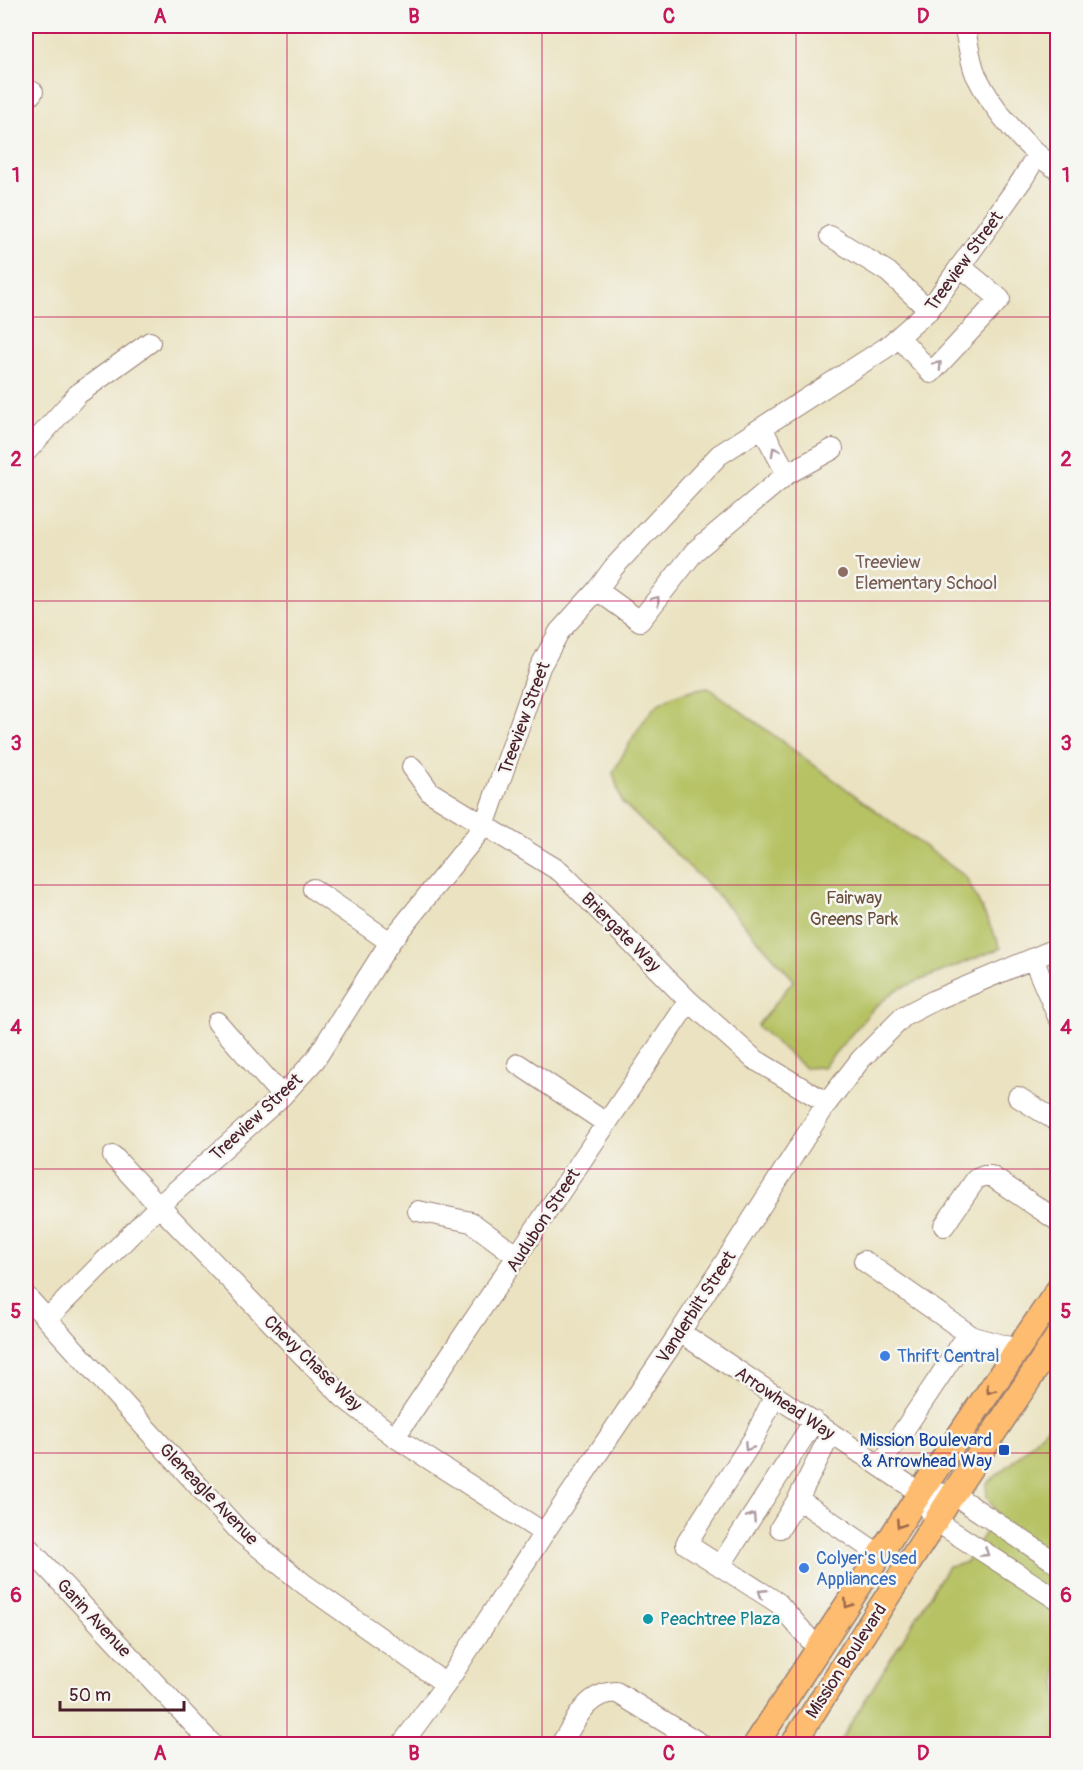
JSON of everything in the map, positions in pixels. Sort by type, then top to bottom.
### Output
[{"type":"main road","name":"Mission Boulevard","points":[[756,1744],[920,1493],[1058,1290]]},
{"type":"main road","name":"Mission Boulevard","points":[[793,1744],[953,1494],[1058,1336]]},
{"type":"street","points":[[964,26],[976,74],[1002,116],[1037,155],[1058,170]]},
{"type":"street","name":"Treeview Street","points":[[47,1319],[159,1206],[282,1096],[315,1060],[390,942],[484,826],[540,667],[559,632],[597,590],[614,567],[719,455],[887,347],[929,310],[1022,180],[1037,155]]},
{"type":"street","points":[[830,236],[888,272],[929,310]]},
{"type":"street","points":[[899,337],[931,373],[1000,299],[960,266]]},
{"type":"street","points":[[26,452],[78,394],[150,342]]},
{"type":"street","points":[[762,428],[788,474]]},
{"type":"street","points":[[597,590],[640,621],[695,551],[788,474],[832,449]]},
{"type":"street","name":"Briergate Way","points":[[412,767],[430,792],[561,872],[689,1002],[754,1059],[827,1103]]},
{"type":"street","points":[[313,889],[390,942]]},
{"type":"street","name":"Vanderbilt Street","points":[[402,1744],[446,1684],[544,1533],[680,1332],[827,1103],[861,1059],[904,1016],[935,1000],[1058,948]]},
{"type":"street","points":[[1033,959],[1058,1017]]},
{"type":"street","name":"Audubon Street","points":[[395,1437],[689,1002]]},
{"type":"street","points":[[217,1022],[282,1096]]},
{"type":"street","points":[[518,1064],[606,1123]]},
{"type":"street","points":[[1018,1097],[1058,1122]]},
{"type":"street","name":"Chevy Chase Way","points":[[113,1156],[344,1398],[395,1437],[544,1533]]},
{"type":"street","points":[[944,1226],[976,1179],[984,1176],[992,1176],[1058,1221]]},
{"type":"street","points":[[418,1211],[471,1222],[518,1257]]},
{"type":"street","points":[[864,1261],[968,1334],[1017,1349]]},
{"type":"street","name":"Gleneagle Avenue","points":[[26,1296],[240,1532],[304,1584],[446,1684]]},
{"type":"street","name":"Arrowhead Way","points":[[680,1332],[920,1493],[936,1521],[1058,1600]]},
{"type":"street","points":[[880,1466],[968,1334]]},
{"type":"street","points":[[775,1395],[754,1438],[686,1544],[778,1603],[818,1649]]},
{"type":"street","points":[[720,1566],[814,1421]]},
{"type":"street","points":[[780,1528],[798,1499],[831,1433]]},
{"type":"street","points":[[920,1493],[953,1494],[1058,1564]]},
{"type":"street","points":[[798,1499],[880,1555]]},
{"type":"street","name":"Garin Avenue","points":[[26,1545],[212,1744]]},
{"type":"street","points":[[561,1744],[587,1704],[602,1693],[609,1692],[616,1692],[694,1743]]},
{"type":"green space","name":"Fairway Greens Park","points":[[708,687],[966,877],[1001,948],[896,990],[873,1009],[823,1067],[805,1068],[757,1026],[794,980],[712,889],[622,802],[613,773],[639,728],[656,706],[674,696]]},
{"type":"green space","points":[[1057,1418],[1057,1744],[838,1744],[948,1566],[965,1563],[997,1514],[987,1497],[986,1484],[1013,1462]]},
{"type":"place","name":"Treeview Elementary School","points":[[843,572]]},
{"type":"place","name":"Thrift Central","points":[[885,1356]]},
{"type":"place","name":"Mission Boulevard & Arrowhead Way","points":[[1004,1450]]},
{"type":"place","name":"Colyer's Used Appliances","points":[[804,1568]]},
{"type":"place","name":"Peachtree Plaza","points":[[648,1619]]}]
